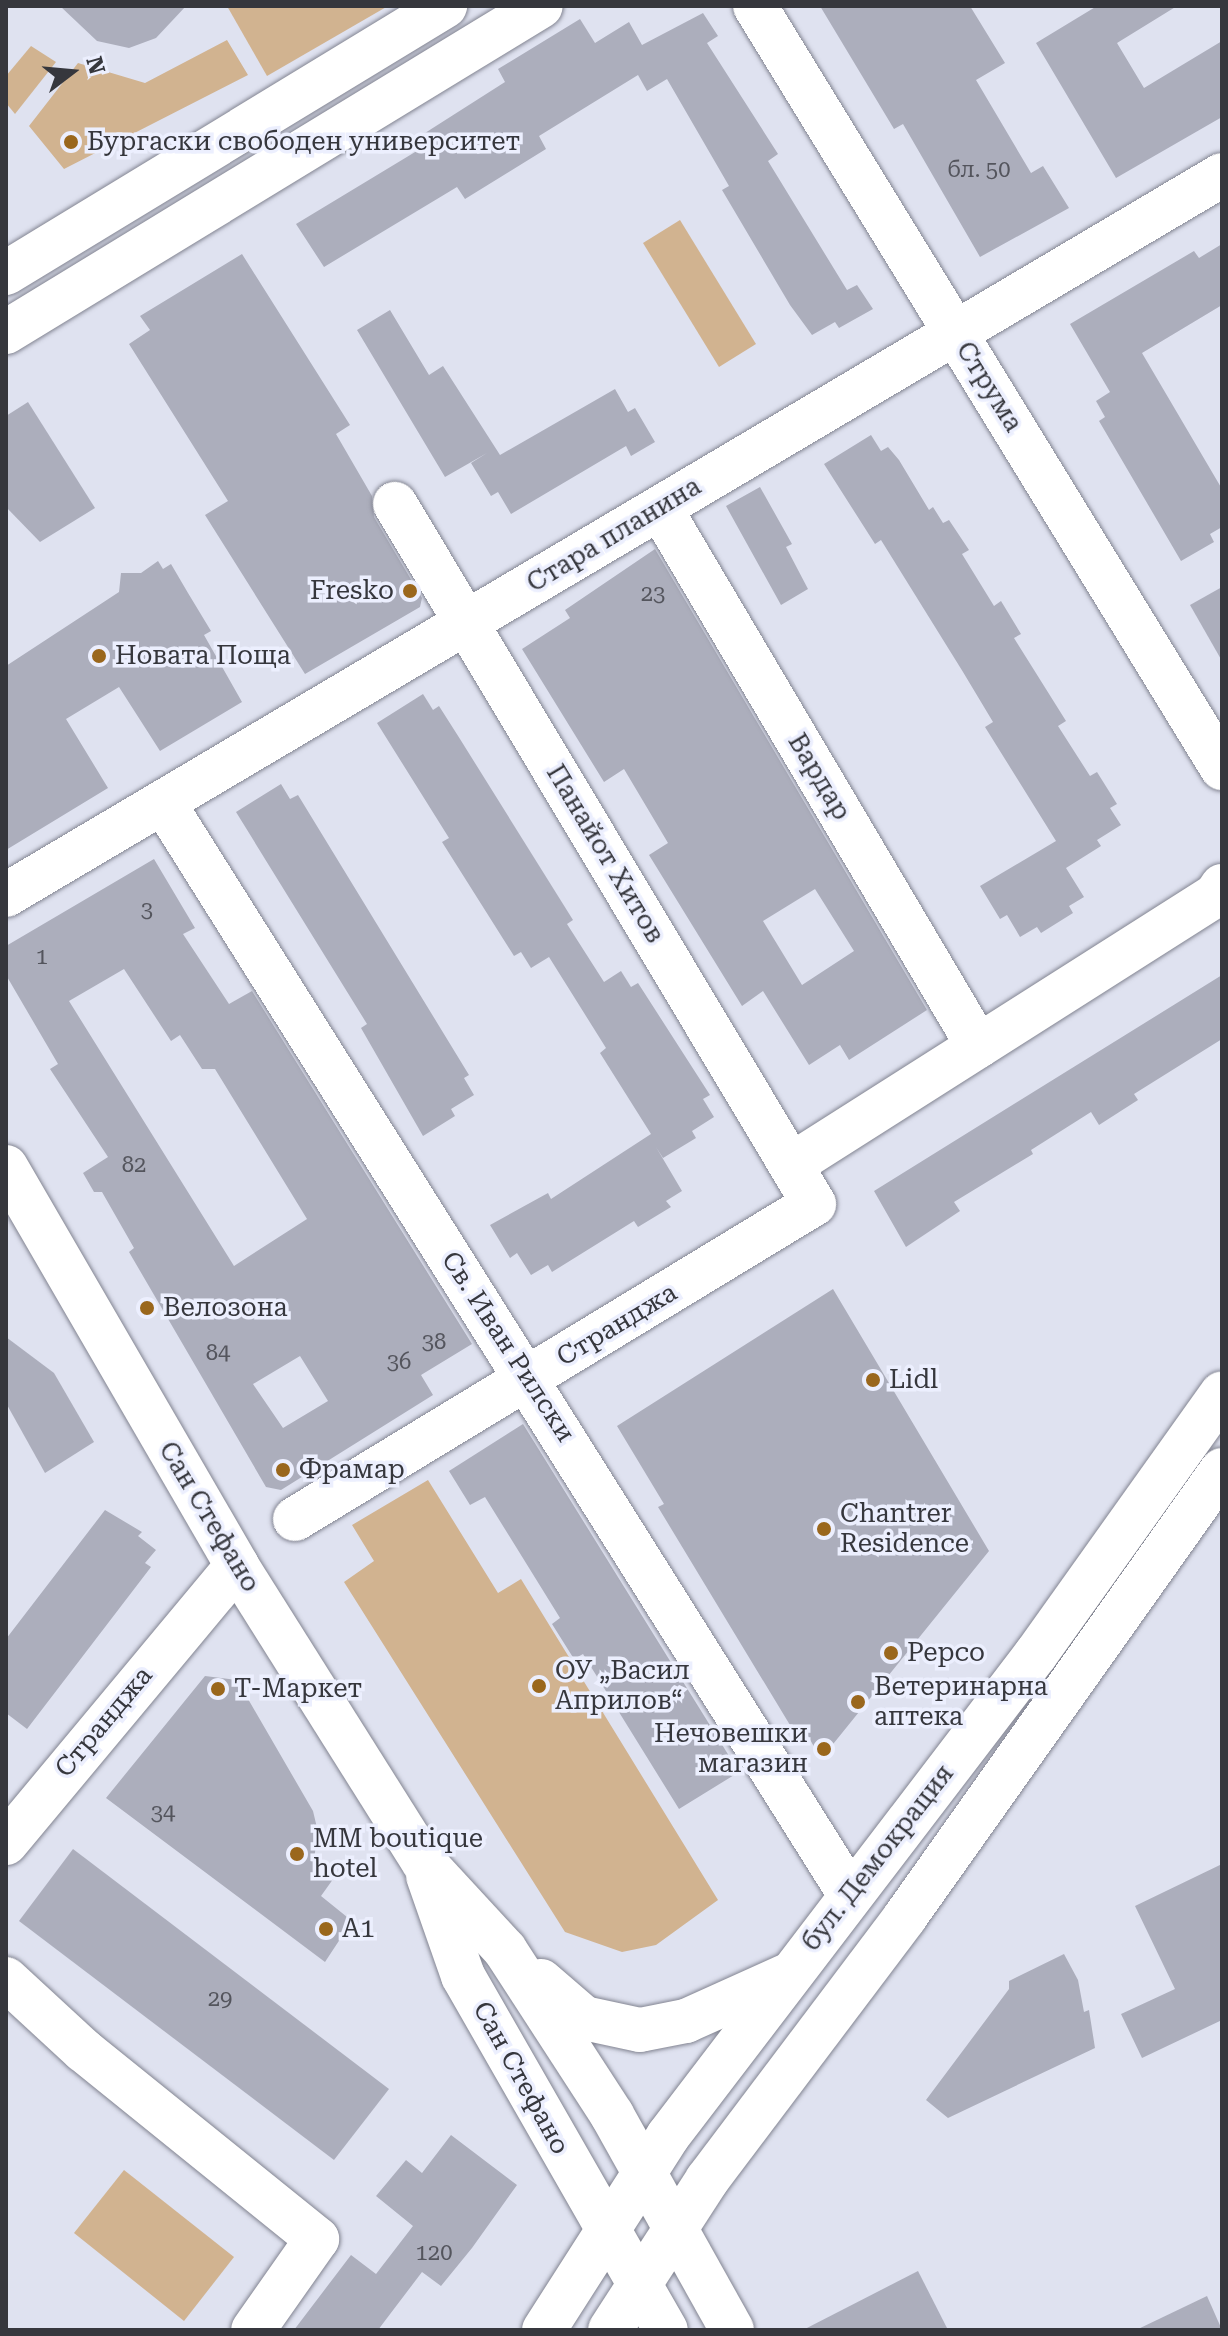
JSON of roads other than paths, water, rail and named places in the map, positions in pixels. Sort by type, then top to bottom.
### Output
[{"type":"street","points":[[6,273],[445,6]]},
{"type":"street","points":[[6,332],[541,6]]},
{"type":"street","name":"Струма","points":[[755,6],[1222,768]]},
{"type":"street","name":"Стара планина","points":[[6,895],[1222,175]]},
{"type":"street","name":"Панайот Хитов","points":[[395,504],[814,1204]]},
{"type":"street","name":"Вардар","points":[[660,508],[978,1046]]},
{"type":"street","name":"Св. Иван Рилски","points":[[163,802],[529,1378],[849,1893]]},
{"type":"street","points":[[791,1165],[1216,895],[1222,886]]},
{"type":"street","name":"Сан Стефано","points":[[6,1167],[237,1566],[423,1861],[505,1950],[645,2174],[732,2330]]},
{"type":"street","name":"Странджа","points":[[295,1519],[814,1204]]},
{"type":"street","name":"бул. Демокрация","points":[[544,2330],[610,2234],[645,2174],[788,1975],[1036,1654],[1222,1393]]},
{"type":"street","name":"бул. Демокрация","points":[[610,2330],[674,2227],[905,1917],[1222,1470]]},
{"type":"street","name":"Странджа","points":[[6,1843],[237,1566]]},
{"type":"street","name":"Сан Стефано","points":[[423,1861],[463,1976],[666,2330]]},
{"type":"street","points":[[505,1950],[584,2018],[613,2028],[668,2026],[788,1975]]},
{"type":"street","points":[[6,1979],[83,2050],[317,2239],[253,2330]]},
{"type":"place","name":"Бургаски свободен университет","points":[[71,142]]},
{"type":"place","name":"Fresko","points":[[410,591]]},
{"type":"place","name":"Новата Поща","points":[[99,656]]},
{"type":"place","name":"Велозона","points":[[147,1308]]},
{"type":"place","name":"Lidl","points":[[873,1380]]},
{"type":"place","name":"Фрамар","points":[[283,1470]]},
{"type":"place","name":"Chantrer Residence","points":[[824,1529]]},
{"type":"place","name":"Pepco","points":[[891,1653]]},
{"type":"place","name":"ОУ „Васил Априлов“","points":[[539,1686]]},
{"type":"place","name":"Т-Маркет","points":[[218,1689]]},
{"type":"place","name":"Ветеринарна аптека","points":[[858,1702]]},
{"type":"place","name":"Нечовешки магазин","points":[[824,1749]]},
{"type":"place","name":"MM boutique hotel","points":[[297,1854]]},
{"type":"place","name":"A1","points":[[326,1929]]}]
